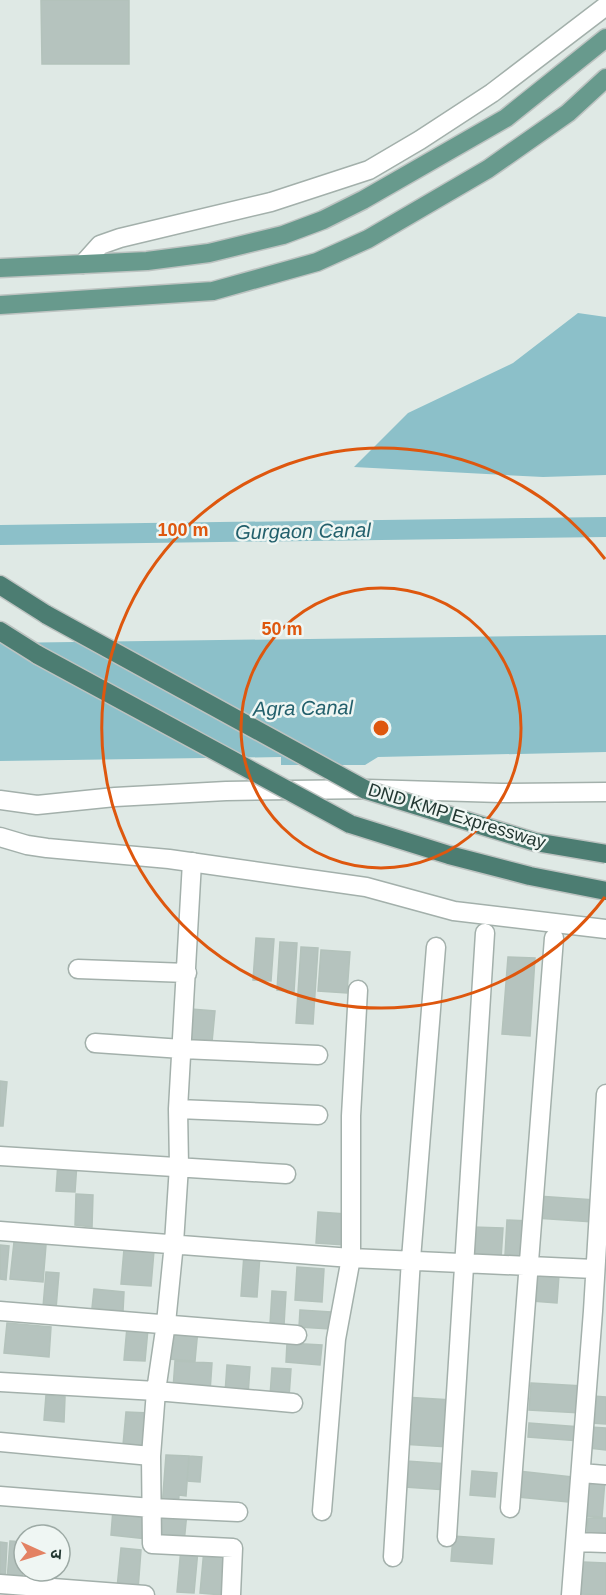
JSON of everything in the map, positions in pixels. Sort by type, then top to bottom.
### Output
[{"type":"highway","name":"DND KMP Expressway","points":[[0,585],[47,615],[366,790],[535,842],[606,854]]},
{"type":"highway","name":"DND KMP Expressway","points":[[0,631],[38,655],[350,824],[449,855],[530,876],[606,891]]},
{"type":"main road","points":[[0,268],[147,261],[209,253],[283,235],[323,220],[363,200],[506,118],[606,38]]},
{"type":"main road","points":[[0,304],[213,291],[317,262],[368,239],[488,169],[568,113],[606,78]]},
{"type":"street","points":[[83,264],[100,245],[120,238],[271,202],[369,170],[420,141],[492,93],[606,6]]},
{"type":"street","points":[[0,800],[37,805],[116,797],[226,791],[368,789],[501,793],[606,792]]},
{"type":"street","points":[[0,837],[47,848],[192,862],[366,886],[454,911],[606,929]]},
{"type":"street","points":[[192,862],[178,1109],[179,1166],[174,1243],[156,1391],[151,1456],[152,1544],[233,1548],[231,1595]]},
{"type":"street","points":[[447,1537],[485,933]]},
{"type":"street","points":[[510,1508],[554,938]]},
{"type":"street","points":[[393,1557],[411,1259],[436,946]]},
{"type":"street","points":[[78,969],[187,973]]},
{"type":"street","points":[[322,1511],[336,1339],[351,1258],[351,1116],[358,990]]},
{"type":"street","points":[[95,1043],[318,1055]]},
{"type":"street","points":[[571,1595],[581,1473],[599,1312],[594,1269],[602,1241],[606,1094]]},
{"type":"street","points":[[178,1109],[318,1115]]},
{"type":"street","points":[[0,1156],[286,1174]]},
{"type":"street","points":[[0,1231],[351,1258],[594,1269]]},
{"type":"street","points":[[0,1311],[297,1335]]},
{"type":"street","points":[[0,1382],[156,1391],[293,1403]]},
{"type":"street","points":[[0,1442],[151,1456]]},
{"type":"street","points":[[581,1473],[606,1475]]},
{"type":"street","points":[[0,1496],[238,1512]]},
{"type":"street","points":[[576,1542],[606,1543]]},
{"type":"street","points":[[0,1584],[145,1595]]},
{"type":"water","points":[[578,313],[606,317],[606,475],[543,477],[354,467],[408,413],[513,363]]},
{"type":"water","name":"Agra Canal","points":[[606,635],[606,752],[378,757],[365,765],[281,765],[281,757],[0,761],[0,643]]},
{"type":"building","points":[[41,0],[129,0],[129,64],[42,64]]},
{"type":"building","points":[[256,938],[274,939],[271,981],[253,980]]},
{"type":"building","points":[[280,942],[297,943],[294,992],[277,990]]},
{"type":"building","points":[[301,947],[318,948],[313,1024],[296,1023]]},
{"type":"building","points":[[321,950],[350,952],[347,993],[318,991]]},
{"type":"building","points":[[508,957],[535,958],[530,1036],[502,1034]]},
{"type":"building","points":[[191,1009],[215,1011],[212,1042],[189,1040]]},
{"type":"building","points":[[0,1081],[7,1082],[3,1126],[0,1126]]},
{"type":"building","points":[[58,1162],[77,1163],[75,1192],[56,1191]]},
{"type":"building","points":[[76,1194],[93,1195],[92,1227],[75,1225]]},
{"type":"building","points":[[537,1196],[595,1200],[593,1222],[536,1218]]},
{"type":"building","points":[[318,1212],[346,1214],[345,1245],[316,1243]]},
{"type":"building","points":[[507,1220],[529,1221],[526,1257],[505,1255]]},
{"type":"building","points":[[472,1227],[503,1228],[501,1259],[471,1257]]},
{"type":"building","points":[[14,1242],[46,1245],[43,1282],[10,1279]]},
{"type":"building","points":[[0,1245],[9,1246],[6,1280],[0,1279]]},
{"type":"building","points":[[124,1249],[154,1251],[151,1286],[121,1284]]},
{"type":"building","points":[[244,1254],[260,1255],[257,1297],[241,1296]]},
{"type":"building","points":[[297,1267],[324,1269],[322,1302],[295,1300]]},
{"type":"building","points":[[46,1272],[59,1273],[56,1309],[43,1307]]},
{"type":"building","points":[[534,1274],[559,1275],[557,1303],[532,1301]]},
{"type":"building","points":[[94,1289],[124,1292],[123,1311],[92,1308]]},
{"type":"building","points":[[272,1291],[286,1292],[284,1325],[270,1324]]},
{"type":"building","points":[[300,1310],[331,1312],[330,1329],[299,1327]]},
{"type":"building","points":[[7,1323],[51,1327],[49,1357],[4,1353]]},
{"type":"building","points":[[127,1327],[148,1329],[145,1361],[124,1360]]},
{"type":"building","points":[[172,1327],[198,1329],[195,1361],[169,1359]]},
{"type":"building","points":[[287,1343],[322,1345],[320,1365],[286,1362]]},
{"type":"building","points":[[175,1361],[212,1363],[210,1392],[173,1389]]},
{"type":"building","points":[[227,1365],[250,1367],[248,1395],[225,1393]]},
{"type":"building","points":[[272,1368],[291,1369],[289,1397],[270,1396]]},
{"type":"building","points":[[531,1383],[583,1386],[581,1413],[529,1410]]},
{"type":"building","points":[[46,1395],[65,1397],[64,1422],[44,1420]]},
{"type":"building","points":[[593,1396],[606,1397],[606,1424],[591,1423]]},
{"type":"building","points":[[404,1397],[452,1400],[449,1447],[401,1444]]},
{"type":"building","points":[[126,1412],[149,1413],[147,1447],[123,1445]]},
{"type":"building","points":[[529,1423],[581,1427],[580,1441],[528,1437]]},
{"type":"building","points":[[590,1427],[606,1428],[606,1450],[589,1448]]},
{"type":"building","points":[[166,1455],[189,1456],[186,1496],[179,1495],[178,1509],[162,1507]]},
{"type":"building","points":[[189,1456],[202,1457],[200,1482],[187,1481]]},
{"type":"building","points":[[406,1461],[449,1464],[447,1490],[405,1487]]},
{"type":"building","points":[[472,1471],[497,1473],[495,1497],[470,1495]]},
{"type":"building","points":[[518,1471],[572,1477],[568,1502],[518,1497]]},
{"type":"building","points":[[588,1479],[605,1480],[602,1517],[586,1516]]},
{"type":"building","points":[[113,1509],[149,1513],[147,1539],[111,1535]]},
{"type":"building","points":[[162,1510],[187,1512],[184,1543],[160,1541]]},
{"type":"building","points":[[588,1518],[606,1518],[606,1535],[587,1535]]},
{"type":"building","points":[[453,1536],[494,1539],[492,1564],[451,1561]]},
{"type":"building","points":[[10,1541],[12,1541],[12,1581],[7,1581]]},
{"type":"building","points":[[0,1542],[7,1543],[5,1581],[0,1581]]},
{"type":"building","points":[[121,1548],[141,1550],[138,1590],[117,1588]]},
{"type":"building","points":[[181,1548],[198,1550],[194,1593],[177,1592]]},
{"type":"building","points":[[204,1549],[226,1551],[222,1595],[200,1593]]},
{"type":"building","points":[[583,1562],[606,1563],[606,1595],[579,1594]]},
{"type":"waterway","name":"Gurgaon Canal","points":[[0,535],[606,527]]}]
